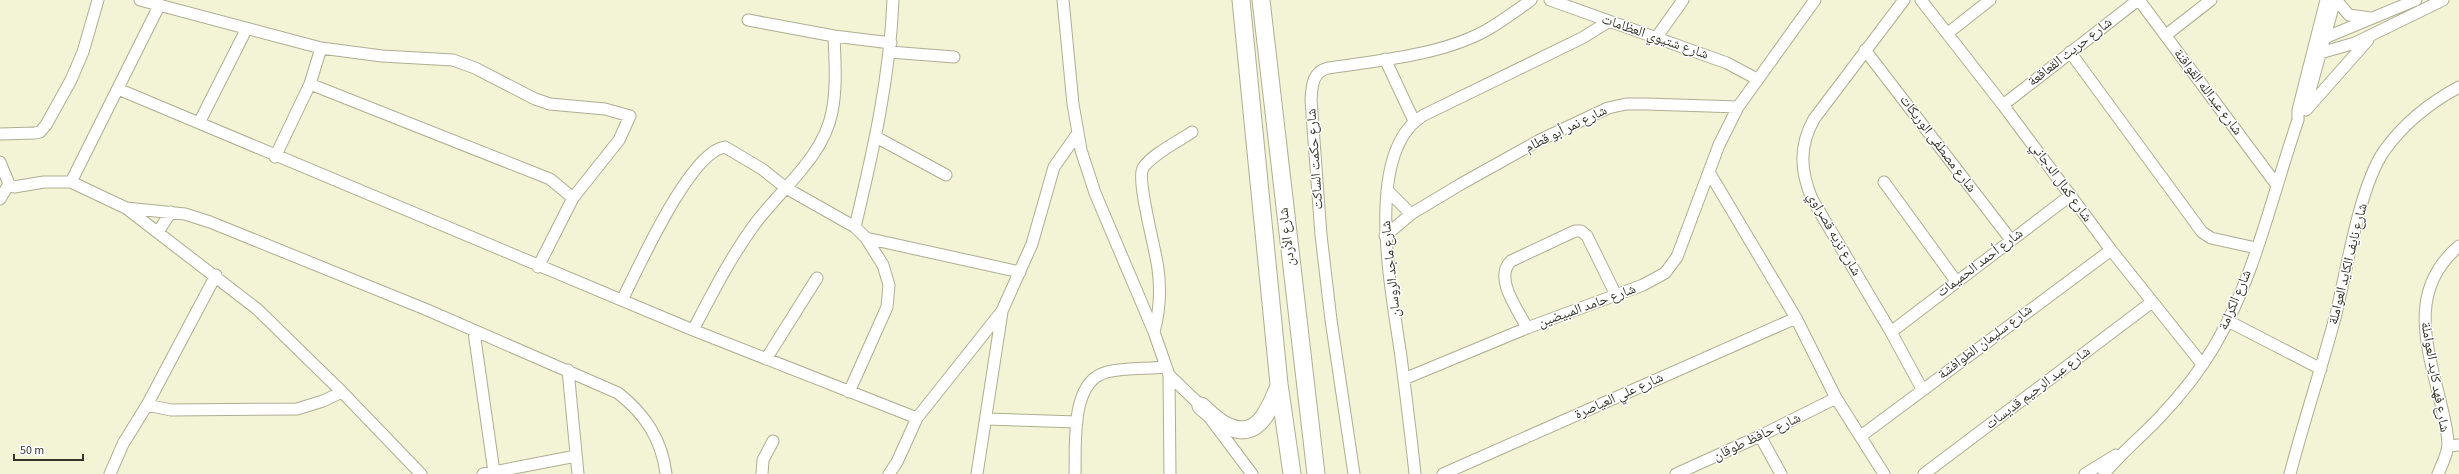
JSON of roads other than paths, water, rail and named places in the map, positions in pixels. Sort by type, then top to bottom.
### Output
[{"type":"highway","name":"شارع الأردن","points":[[1241,0],[1279,384],[1292,474]]},
{"type":"highway","name":"شارع الأردن","points":[[1261,0],[1316,474]]},
{"type":"highway","points":[[1201,406],[1226,425],[1235,428],[1252,428],[1260,423],[1268,413],[1279,384]]},
{"type":"street","points":[[0,134],[35,133],[40,132],[46,125],[71,80],[83,52],[98,0]]},
{"type":"street","points":[[140,0],[246,30],[321,48],[382,56],[453,60],[475,68],[534,99],[550,104],[606,109],[630,116],[619,140],[573,198],[538,267]]},
{"type":"street","points":[[855,227],[876,137],[891,48],[893,0]]},
{"type":"street","points":[[1063,0],[1071,90],[1078,133],[1095,193],[1154,332],[1167,371],[1170,474]]},
{"type":"street","name":"شارع حكمت الساكت","points":[[1354,474],[1331,320],[1321,235],[1312,89],[1313,80],[1321,70],[1385,60],[1454,44],[1484,32],[1531,0]]},
{"type":"street","name":"شارع شتيوي العظامات","points":[[1550,0],[1608,22],[1727,63],[1757,79]]},
{"type":"street","points":[[1656,38],[1683,0]]},
{"type":"street","name":"شارع حامد المبيضين","points":[[1404,379],[1527,328],[1658,278],[1672,266],[1683,243],[1719,145],[1738,107],[1815,0]]},
{"type":"street","name":"شارع نزيه قصراوي","points":[[1904,0],[1814,119],[1807,133],[1802,160],[1804,180],[1812,199],[1891,332],[1922,389]]},
{"type":"street","name":"شارع كمال الدجاني","points":[[1921,0],[2003,104],[2111,250],[2202,364]]},
{"type":"street","points":[[1948,33],[1990,0]]},
{"type":"street","name":"شارع عبدالله القواقنة","points":[[2138,0],[2166,35],[2276,184]]},
{"type":"street","name":"شارع حريث القعاقعة","points":[[2003,104],[2138,0]]},
{"type":"street","points":[[2166,35],[2211,0]]},
{"type":"street","name":"شارع الكرامة","points":[[2104,474],[2123,451],[2159,418],[2202,364],[2228,321],[2256,248],[2276,184],[2300,117],[2298,110],[2318,54],[2326,0]]},
{"type":"street","points":[[2335,0],[2349,15],[2371,18]]},
{"type":"street","name":"شارع الكرامة","points":[[2321,39],[2335,0]]},
{"type":"street","points":[[2321,39],[2416,0]]},
{"type":"street","points":[[2318,54],[2341,48],[2371,37],[2443,0]]},
{"type":"street","points":[[70,182],[159,6]]},
{"type":"street","points":[[748,20],[891,48],[954,57]]},
{"type":"street","name":"شارع ماجد الروسان","points":[[1415,474],[1386,236],[1387,190],[1398,143],[1405,131],[1414,121],[1582,38],[1608,22]]},
{"type":"street","points":[[199,123],[246,30]]},
{"type":"street","points":[[692,330],[739,246],[753,226],[811,157],[832,112],[834,36]]},
{"type":"street","points":[[2300,117],[2371,37]]},
{"type":"street","points":[[276,157],[310,84],[321,48]]},
{"type":"street","name":"شارع مصطفى الوريكات","points":[[1865,50],[2011,240]]},
{"type":"street","points":[[2070,52],[2202,232],[2211,238],[2256,248]]},
{"type":"street","points":[[1385,60],[1414,121]]},
{"type":"street","points":[[310,84],[550,179],[573,198]]},
{"type":"street","name":"شارع نايف الكايد العواملة","points":[[2290,474],[2321,369],[2364,199],[2383,152],[2417,114],[2437,99],[2459,87]]},
{"type":"street","points":[[118,89],[538,267],[622,300],[692,330],[917,418]]},
{"type":"street","name":"شارع نمر أبو قطام","points":[[1386,236],[1410,214],[1535,143],[1608,108],[1626,104],[1738,107]]},
{"type":"street","points":[[1154,332],[1160,304],[1160,287],[1150,222],[1140,176],[1146,163],[1192,132]]},
{"type":"street","points":[[889,474],[897,462],[917,418],[1002,311],[1039,225],[1054,167],[1078,133]]},
{"type":"street","points":[[876,137],[946,175]]},
{"type":"street","points":[[622,300],[690,174],[714,150],[725,147],[762,169],[786,188],[855,227],[866,238],[887,275],[889,298],[884,316],[849,392]]},
{"type":"street","points":[[0,162],[9,184],[14,187],[44,182],[70,182],[126,208],[216,275],[274,324],[421,474]]},
{"type":"street","points":[[1709,172],[1796,318],[1836,398],[1884,474]]},
{"type":"street","points":[[1884,182],[1956,281]]},
{"type":"street","points":[[0,198],[9,184]]},
{"type":"street","points":[[1387,190],[1410,214]]},
{"type":"street","name":"شارع أحمد الحميمات","points":[[1891,332],[2070,195]]},
{"type":"street","points":[[126,208],[171,212],[197,217],[425,309],[474,332],[568,370],[618,393],[643,414],[658,442],[666,474]]},
{"type":"street","points":[[158,232],[171,212]]},
{"type":"street","points":[[1527,328],[1505,282],[1506,268],[1511,261],[1572,232],[1578,231],[1585,234],[1616,295]]},
{"type":"street","points":[[866,238],[1020,272]]},
{"type":"street","name":"شارع فهد كايد العواملة","points":[[2448,446],[2445,420],[2424,325],[2425,301],[2437,270],[2459,246]]},
{"type":"street","name":"شارع سليمان الطوافشة","points":[[1861,436],[1922,389],[2111,250]]},
{"type":"street","points":[[110,474],[123,444],[147,405],[216,275]]},
{"type":"street","points":[[766,359],[817,278]]},
{"type":"street","name":"شارع عبد الرحيم قديسات","points":[[1924,474],[2152,302]]},
{"type":"street","points":[[977,474],[987,419],[1002,311]]},
{"type":"street","name":"شارع علي العياصرة","points":[[1443,474],[1796,318]]},
{"type":"street","points":[[2228,321],[2321,369]]},
{"type":"street","points":[[474,332],[494,472]]},
{"type":"street","points":[[568,370],[578,474]]},
{"type":"street","points":[[1075,474],[1077,422],[1084,390],[1093,377],[1108,371],[1167,371],[1201,406],[1252,474]]},
{"type":"street","points":[[147,405],[171,410],[297,409],[323,401],[342,392]]},
{"type":"street","name":"شارع حافظ طوقان","points":[[1676,474],[1760,436],[1836,398]]},
{"type":"street","points":[[987,419],[1077,422]]},
{"type":"street","points":[[1760,436],[1781,474]]},
{"type":"street","points":[[762,474],[763,460],[774,442]]},
{"type":"street","points":[[2438,474],[2448,446],[2459,445]]},
{"type":"street","name":"شارع الكرامة","points":[[2085,474],[2123,451]]},
{"type":"street","points":[[483,474],[576,456]]}]
